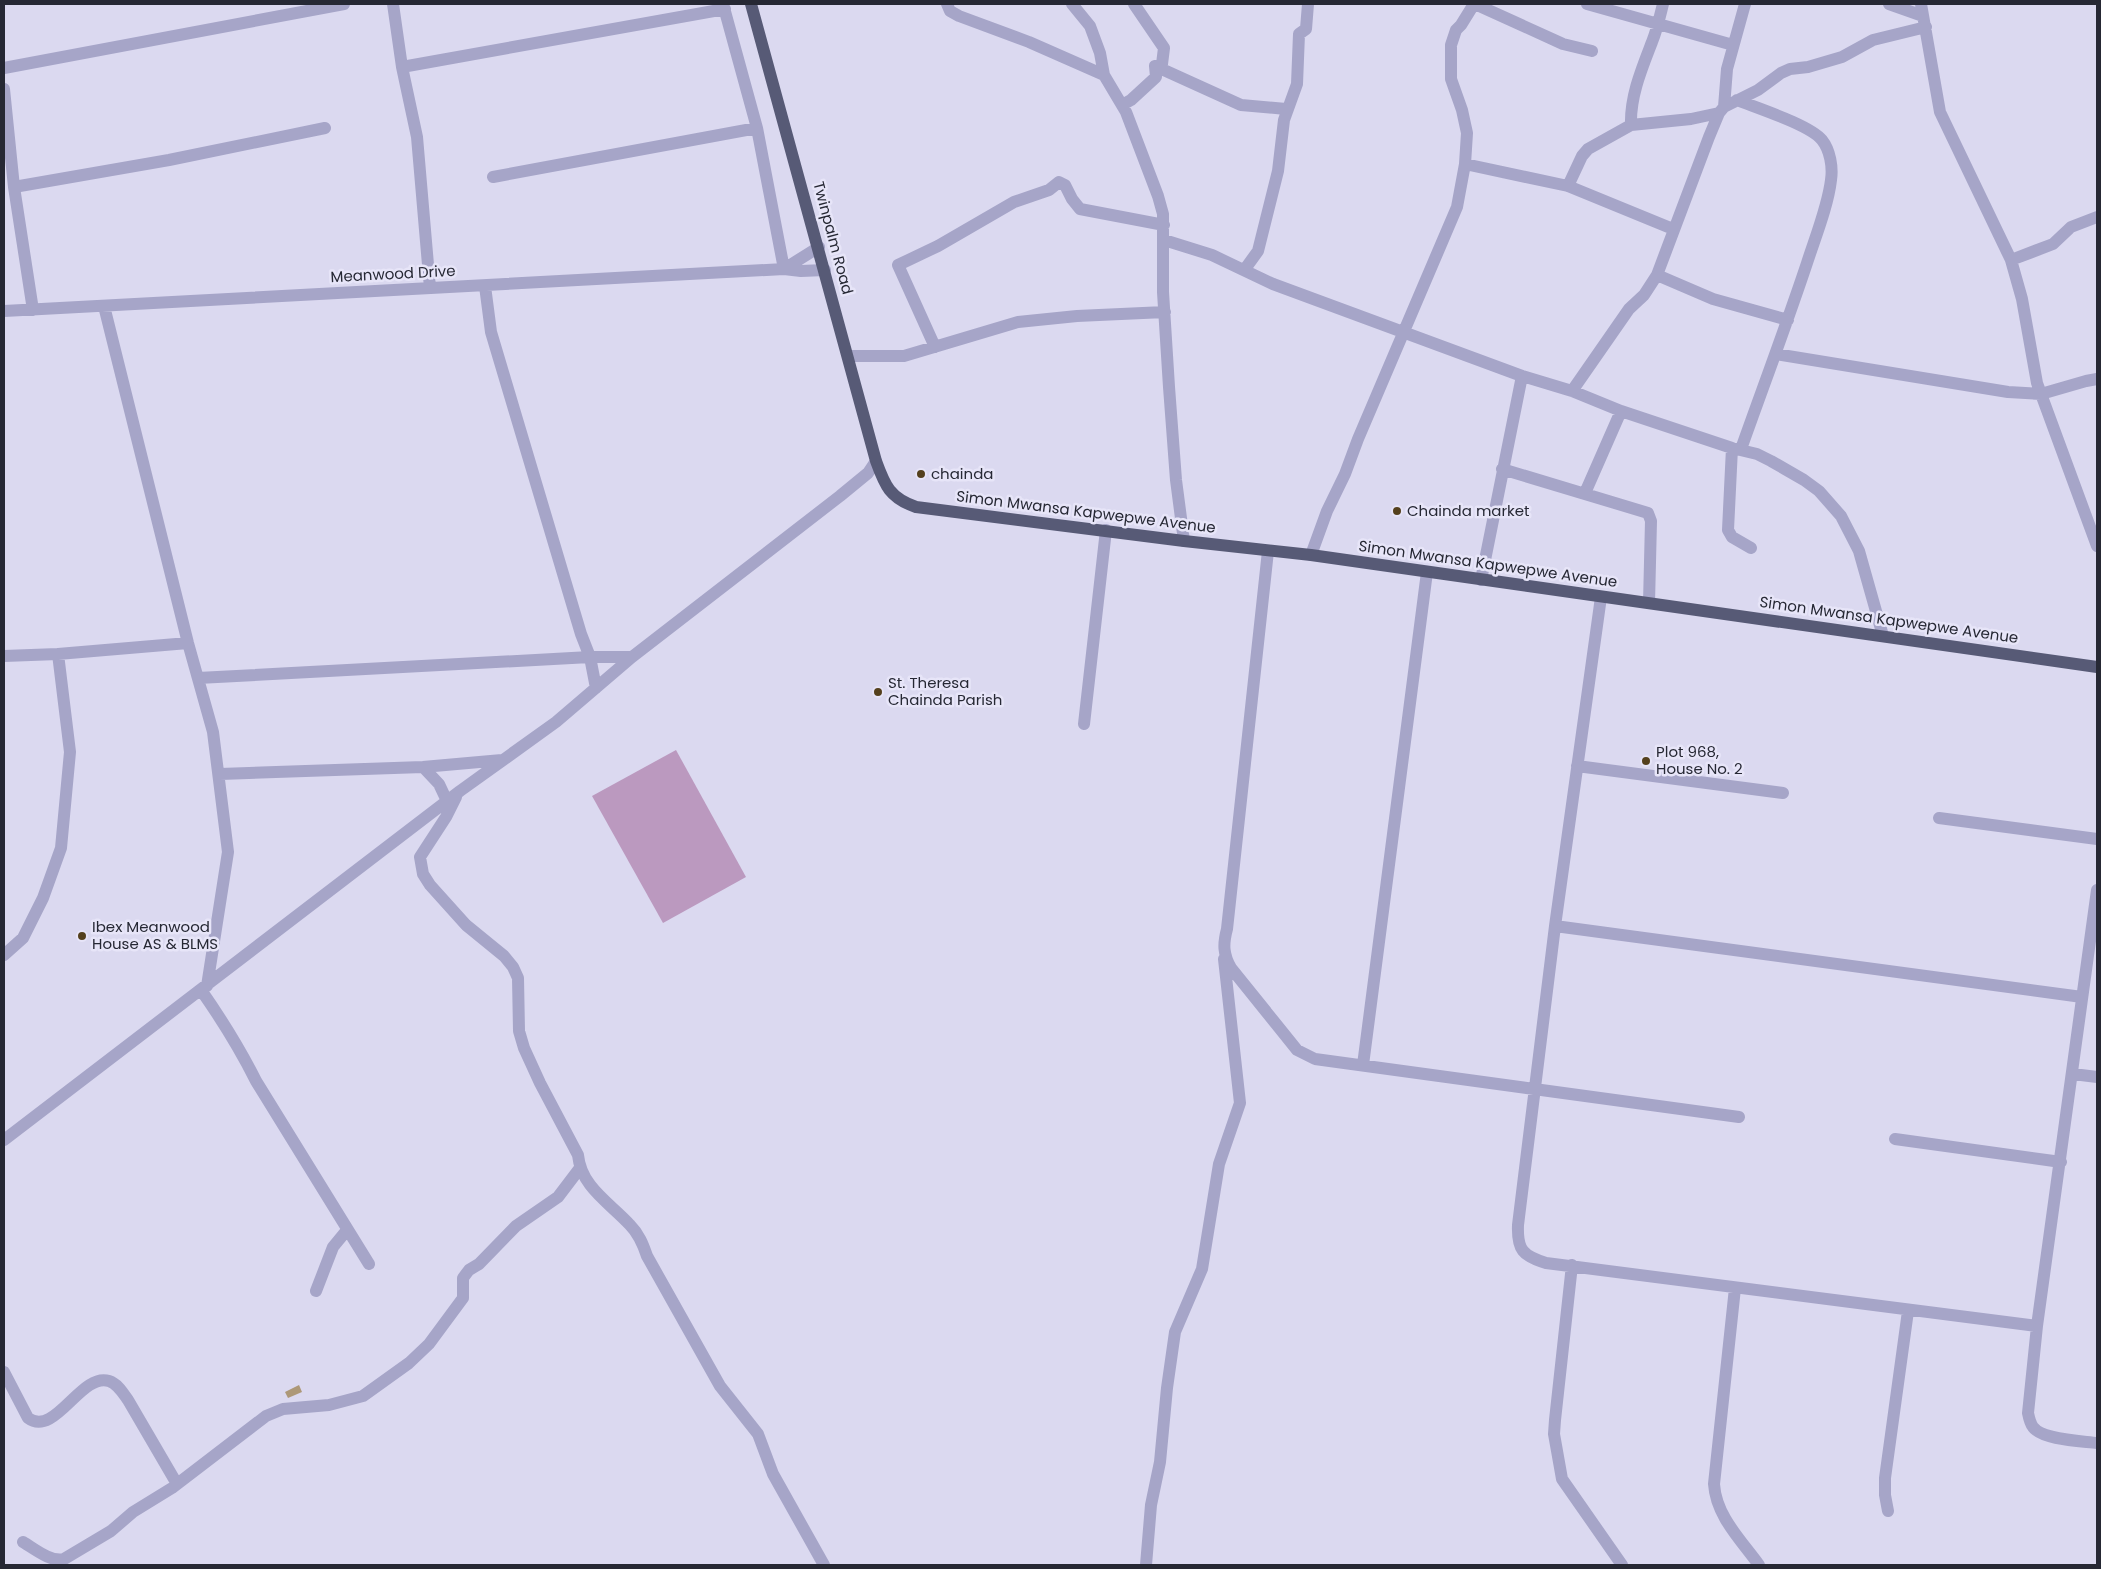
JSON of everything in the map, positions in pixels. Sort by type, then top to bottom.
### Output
[{"type":"main road","name":"Twinpalm Road","points":[[751,4],[883,481]]},
{"type":"main road","name":"Simon Mwansa Kapwepwe Avenue","points":[[883,481],[893,495],[904,503],[916,507],[1311,555],[2097,667]]},
{"type":"street","points":[[4,68],[344,4]]},
{"type":"street","points":[[393,4],[402,67],[417,137],[430,288]]},
{"type":"street","points":[[947,4],[950,11],[959,16],[1029,42],[1104,75]]},
{"type":"street","points":[[1072,4],[1090,26],[1100,54],[1104,75],[1122,105],[1158,196],[1164,225],[1165,312],[1176,480],[1184,541]]},
{"type":"street","points":[[1134,4],[1164,48],[1162,64],[1155,66]]},
{"type":"street","points":[[1245,270],[1258,251],[1278,171],[1286,109],[1297,84],[1299,34],[1306,29],[1308,4]]},
{"type":"street","points":[[1311,555],[1327,512],[1345,474],[1358,439],[1457,207],[1465,164],[1466,123],[1451,79],[1451,45],[1456,30],[1474,4],[1563,44],[1592,51]]},
{"type":"street","points":[[1587,4],[1734,45]]},
{"type":"street","points":[[1631,125],[1631,114],[1639,78],[1663,4]]},
{"type":"street","points":[[1572,391],[1629,309],[1644,296],[1656,275],[1722,110],[1726,80],[1744,4]]},
{"type":"street","points":[[1890,4],[1923,16]]},
{"type":"street","points":[[402,67],[724,6],[757,128],[784,269],[819,247]]},
{"type":"street","points":[[1568,186],[1582,156],[1588,149],[1631,125],[1691,119],[1722,110],[1790,69],[1830,61],[1923,16]]},
{"type":"street","points":[[1923,16],[1940,112],[2010,260],[2022,298],[2034,369],[2041,394],[2097,546]]},
{"type":"street","points":[[1122,105],[1131,100],[1156,77],[1155,66]]},
{"type":"street","points":[[1155,66],[1241,106],[1286,109]]},
{"type":"street","points":[[4,89],[14,187],[33,310]]},
{"type":"street","points":[[1737,100],[1805,128],[1817,135],[1827,149],[1832,166],[1831,181],[1817,232],[1788,320],[1776,354],[1736,448],[1728,530],[1732,537],[1751,548]]},
{"type":"street","points":[[14,187],[168,160],[325,128]]},
{"type":"street","points":[[493,177],[757,128]]},
{"type":"street","points":[[1465,164],[1568,186],[1673,229]]},
{"type":"street","points":[[935,347],[898,265],[938,246],[1014,202],[1049,190],[1059,182],[1065,185],[1080,209],[1164,225]]},
{"type":"street","points":[[2010,260],[2053,244],[2071,226],[2097,217]]},
{"type":"street","points":[[1164,240],[1212,255],[1273,284],[1522,376],[1572,391],[1621,410],[1757,454],[1804,480],[1830,502],[1841,516],[1859,551],[1883,636]]},
{"type":"street","name":"Meanwood Drive","points":[[4,311],[784,269],[801,271],[825,270]]},
{"type":"street","points":[[1656,275],[1713,299],[1788,320]]},
{"type":"street","points":[[485,286],[491,332],[580,634],[590,657],[596,688]]},
{"type":"street","points":[[104,306],[188,643],[213,732],[220,774],[228,852],[204,988],[239,1050],[245,1057],[256,1081],[369,1264]]},
{"type":"street","points":[[848,356],[904,356],[1018,322],[1077,316],[1165,312]]},
{"type":"street","points":[[1776,354],[1872,368],[1958,385],[2041,394],[2097,379]]},
{"type":"street","points":[[1481,580],[1522,376]]},
{"type":"street","points":[[1585,493],[1621,410]]},
{"type":"street","points":[[4,1140],[460,791],[556,722],[632,657],[840,496],[868,473],[876,461]]},
{"type":"street","points":[[1502,469],[1644,511],[1650,517],[1649,604]]},
{"type":"street","points":[[1084,724],[1106,530]]},
{"type":"street","points":[[1146,1565],[1151,1506],[1160,1462],[1167,1388],[1176,1332],[1202,1269],[1219,1164],[1240,1103],[1223,943],[1228,920],[1268,551]]},
{"type":"street","points":[[1363,1065],[1427,572]]},
{"type":"street","points":[[1601,597],[1534,1088],[1517,1236],[1520,1247],[1526,1255],[1546,1263],[2037,1326]]},
{"type":"street","points":[[4,656],[58,654],[188,643]]},
{"type":"street","points":[[4,955],[23,938],[43,898],[61,848],[70,752],[58,654]]},
{"type":"street","points":[[198,678],[590,657],[632,657]]},
{"type":"street","points":[[220,774],[423,767],[502,760]]},
{"type":"street","points":[[1577,766],[1783,793]]},
{"type":"street","points":[[423,767],[439,784],[447,801]]},
{"type":"street","points":[[460,791],[451,804],[446,817],[424,849],[420,864],[423,874],[466,925],[504,956],[513,967],[518,978],[519,1031],[524,1048],[578,1155],[580,1168],[593,1189],[630,1225],[641,1239],[647,1256],[720,1386],[758,1434],[773,1474],[824,1565]]},
{"type":"street","points":[[1939,818],[2097,840]]},
{"type":"street","points":[[2097,890],[2037,1326],[2029,1405],[2030,1421],[2034,1429],[2043,1435],[2097,1443]]},
{"type":"street","points":[[1555,926],[2082,997]]},
{"type":"street","points":[[1223,943],[1226,959],[1231,968],[1297,1050],[1315,1059],[1739,1118]]},
{"type":"street","points":[[2073,1074],[2097,1077]]},
{"type":"street","points":[[1895,1140],[2061,1162]]},
{"type":"street","points":[[23,1542],[50,1558],[64,1559],[111,1531],[133,1512],[177,1484],[266,1416],[283,1409],[329,1405],[363,1396],[409,1363],[429,1344],[463,1298],[463,1278],[469,1270],[479,1264],[516,1226],[558,1197],[580,1168]]},
{"type":"street","points":[[316,1292],[333,1248],[348,1230]]},
{"type":"street","points":[[1572,1265],[1554,1434],[1562,1479],[1622,1565]]},
{"type":"street","points":[[1735,1288],[1714,1484],[1715,1498],[1720,1511],[1759,1565]]},
{"type":"street","points":[[1888,1511],[1885,1496],[1885,1478],[1908,1310]]},
{"type":"street","points":[[4,1372],[28,1418],[40,1423],[48,1419],[90,1386],[99,1381],[112,1382],[128,1400],[177,1484]]},
{"type":"shaded area","points":[[676,750],[746,877],[663,923],[592,796]]},
{"type":"shaded area","points":[[299,1385],[302,1392],[288,1398],[285,1392]]},
{"type":"place","name":"chainda","points":[[921,474]]},
{"type":"place","name":"Chainda market","points":[[1397,511]]},
{"type":"place","name":"St. Theresa Chainda Parish","points":[[878,692]]},
{"type":"place","name":"Plot 968, House No. 2","points":[[1646,761]]},
{"type":"place","name":"Ibex Meanwood House AS & BLMS","points":[[82,936]]}]
